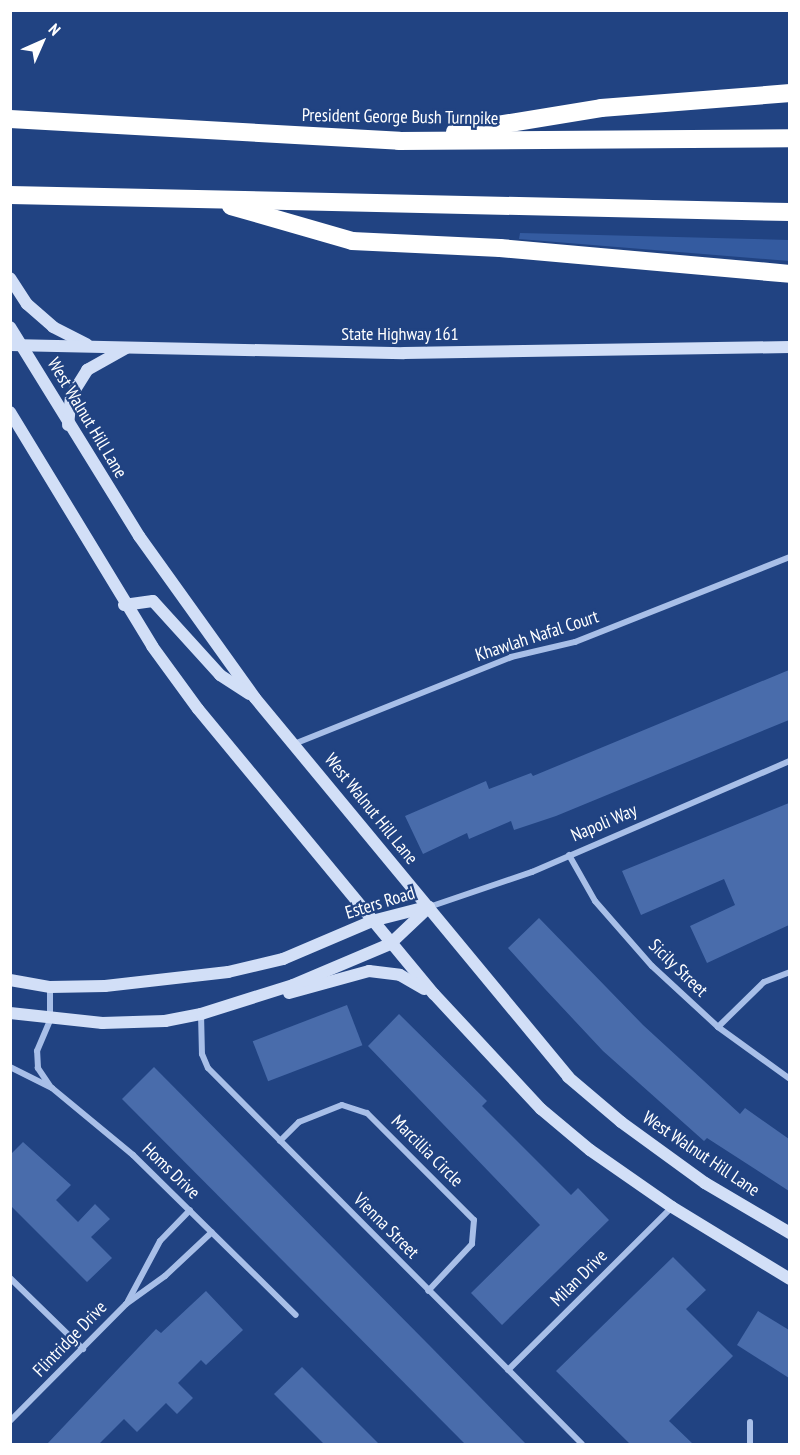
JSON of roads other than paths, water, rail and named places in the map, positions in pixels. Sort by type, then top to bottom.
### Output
[{"type":"highway","points":[[399,141],[601,108],[789,93]]},
{"type":"highway","name":"President George Bush Turnpike","points":[[10,119],[399,141],[789,138]]},
{"type":"highway","points":[[10,195],[789,212]]},
{"type":"highway","points":[[206,199],[352,240],[500,248],[789,274]]},
{"type":"main road","points":[[10,278],[27,304],[53,327],[92,346]]},
{"type":"main road","name":"West Walnut Hill Lane","points":[[10,327],[16,345],[139,536],[255,698],[568,1077],[621,1122],[705,1183],[789,1233]]},
{"type":"main road","name":"State Highway 161","points":[[16,345],[404,353],[789,347]]},
{"type":"main road","points":[[68,425],[71,396],[87,370],[128,347]]},
{"type":"main road","points":[[10,412],[124,605],[198,709],[390,944],[434,994],[541,1109],[590,1150],[672,1207],[789,1279]]},
{"type":"main road","points":[[124,605],[153,601],[220,675],[255,698]]},
{"type":"main road","name":"Esters Road","points":[[10,980],[50,987],[167,982],[228,972],[283,959],[372,921],[429,907]]},
{"type":"main road","name":"Esters Road","points":[[10,1013],[50,1020],[102,1023],[165,1020],[201,1014],[256,998],[390,944],[429,907]]},
{"type":"main road","points":[[256,998],[299,991],[369,971],[400,975],[434,994]]},
{"type":"street","name":"Khawlah Nafal Court","points":[[294,744],[511,657],[575,642],[789,557]]},
{"type":"street","name":"Napoli Way","points":[[429,907],[532,872],[789,761]]},
{"type":"street","name":"Sicily Street","points":[[569,855],[595,902],[652,966],[718,1027],[789,1079]]},
{"type":"street","points":[[718,1027],[764,982],[789,972]]},
{"type":"street","points":[[50,987],[50,1020],[37,1051],[38,1068],[52,1089]]},
{"type":"street","name":"Vienna Street","points":[[201,1014],[202,1054],[208,1068],[582,1444]]},
{"type":"street","name":"Homs Drive","points":[[10,1067],[52,1089],[133,1155],[296,1315]]},
{"type":"street","name":"Marcillia Circle","points":[[280,1141],[299,1122],[342,1105],[367,1113],[474,1220],[472,1244],[428,1290]]},
{"type":"street","name":"Milan Drive","points":[[508,1370],[672,1207]]},
{"type":"street","name":"Flintridge Drive","points":[[126,1304],[160,1241],[190,1210]]},
{"type":"street","name":"Flintridge Drive","points":[[10,1420],[126,1304],[165,1276],[212,1232]]},
{"type":"street","points":[[10,1278],[83,1349]]},
{"type":"street","points":[[750,1422],[750,1444]]}]
